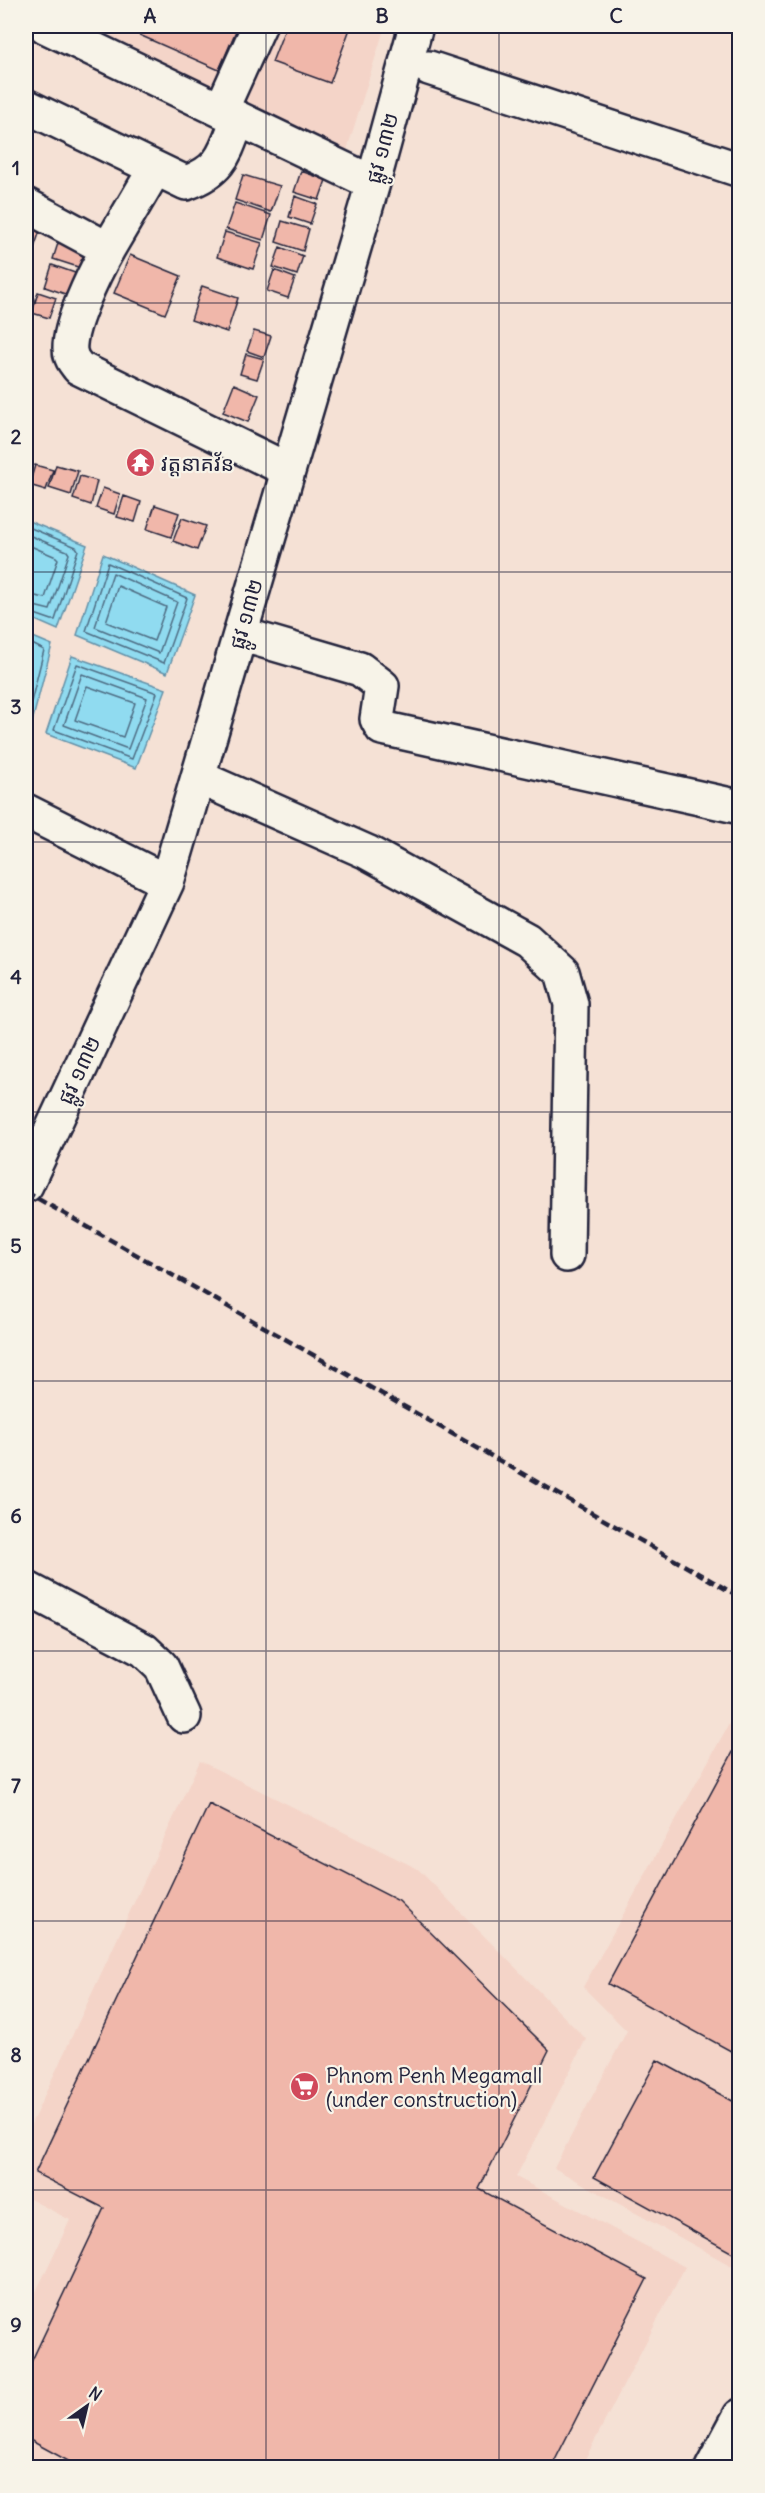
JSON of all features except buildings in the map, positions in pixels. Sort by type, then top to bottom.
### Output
[{"type":"street","points":[[45,26],[373,183]]},
{"type":"street","points":[[26,106],[186,183],[204,177],[222,160],[230,114],[259,26]]},
{"type":"street","points":[[399,88],[412,93],[418,92],[435,48],[427,38],[415,30]]},
{"type":"street","name":"ផ្លូវ ១៣២","points":[[26,1185],[167,882],[373,183],[415,30]]},
{"type":"street","points":[[429,68],[740,170]]},
{"type":"street","points":[[155,170],[99,265],[74,325],[70,354],[79,368],[288,470]]},
{"type":"street","points":[[26,205],[108,249]]},
{"type":"street","points":[[240,634],[360,669],[382,686],[377,719],[382,728],[740,807]]},
{"type":"street","points":[[198,777],[367,852],[527,940],[562,972],[571,1004],[567,1255]]},
{"type":"street","points":[[26,811],[167,882]]},
{"type":"street","points":[[26,1588],[144,1650],[161,1666],[184,1716]]},
{"type":"street","points":[[712,2468],[740,2416]]},
{"type":"shaded area","points":[[91,26],[385,26],[346,153]]},
{"type":"shaded area","points":[[739,1706],[739,2270],[554,2168],[627,2031],[583,1987]]},
{"type":"shaded area","name":"Phnom Penh Megamall (under construction)","points":[[200,1761],[418,1869],[586,2039],[516,2177],[685,2267],[581,2467],[26,2467],[26,2313],[70,2220],[26,2197],[26,2135]]},
{"type":"water","points":[[26,520],[87,545],[58,630],[26,616]]},
{"type":"water","points":[[103,554],[195,595],[167,673],[77,635]]},
{"type":"water","points":[[26,634],[52,645],[30,730],[26,728]]},
{"type":"water","points":[[72,656],[166,689],[136,768],[46,734]]},
{"type":"railway","points":[[26,1192],[740,1597]]},
{"type":"place","name":"វត្តនាគវ័ន","points":[[140,463]]},
{"type":"place","name":"Phnom Penh Megamall (under construction)","points":[[305,2087]]}]
